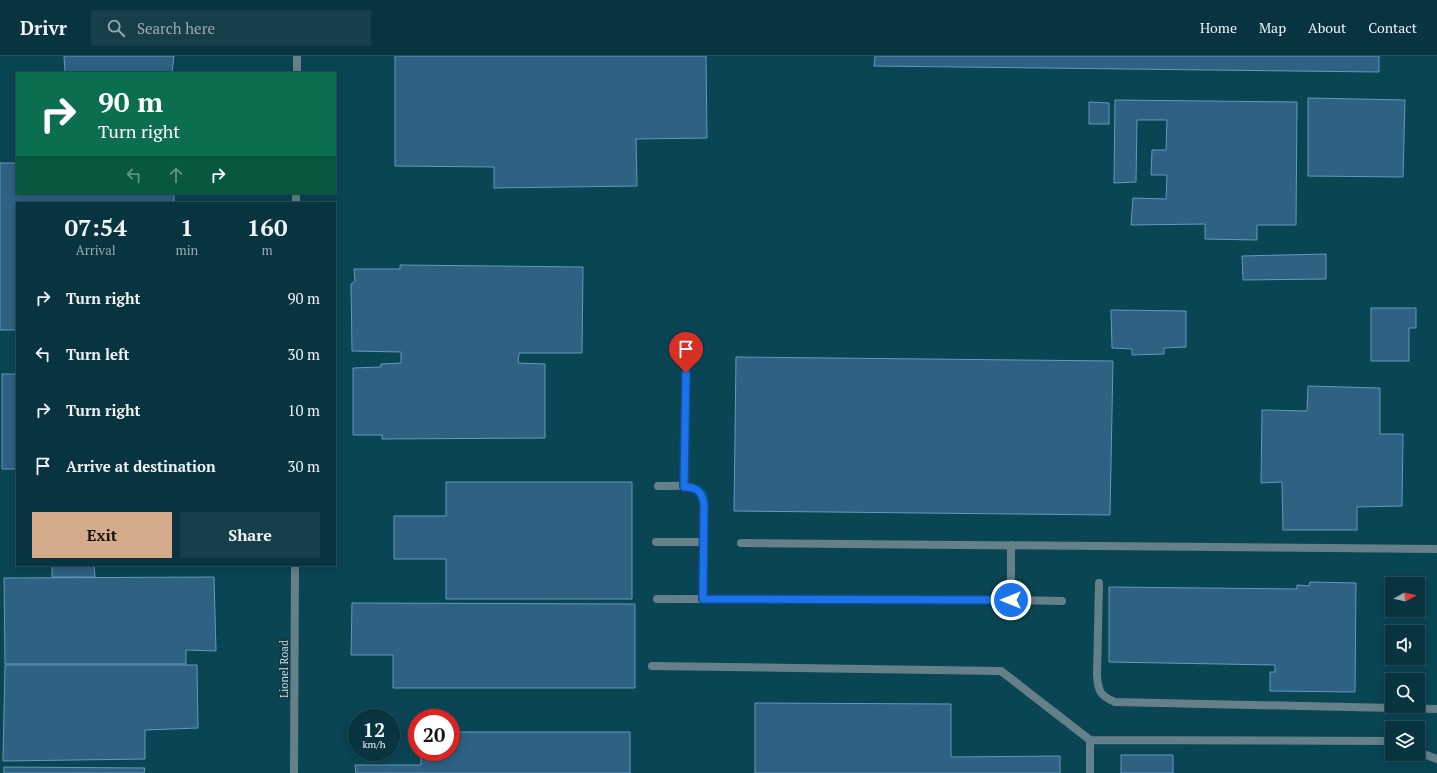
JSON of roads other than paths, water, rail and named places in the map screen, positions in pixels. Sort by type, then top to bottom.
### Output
[{"type":"street","points":[[296,72],[297,56]]},
{"type":"street","points":[[684,487],[686,373]]},
{"type":"street","points":[[658,486],[684,487],[697,490],[703,495],[703,599]]},
{"type":"street","points":[[656,542],[703,542]]},
{"type":"street","points":[[741,543],[1437,549]]},
{"type":"street","points":[[1011,545],[1011,600]]},
{"type":"street","name":"Lionel Road","points":[[294,773],[295,566]]},
{"type":"street","points":[[1099,583],[1098,685],[1101,693],[1115,702],[1437,709]]},
{"type":"street","points":[[656,599],[1062,601]]},
{"type":"street","points":[[652,666],[1001,671],[1090,740],[1385,741]]},
{"type":"street","points":[[1090,740],[1090,773]]},
{"type":"street","points":[[1425,755],[1437,759]]}]
